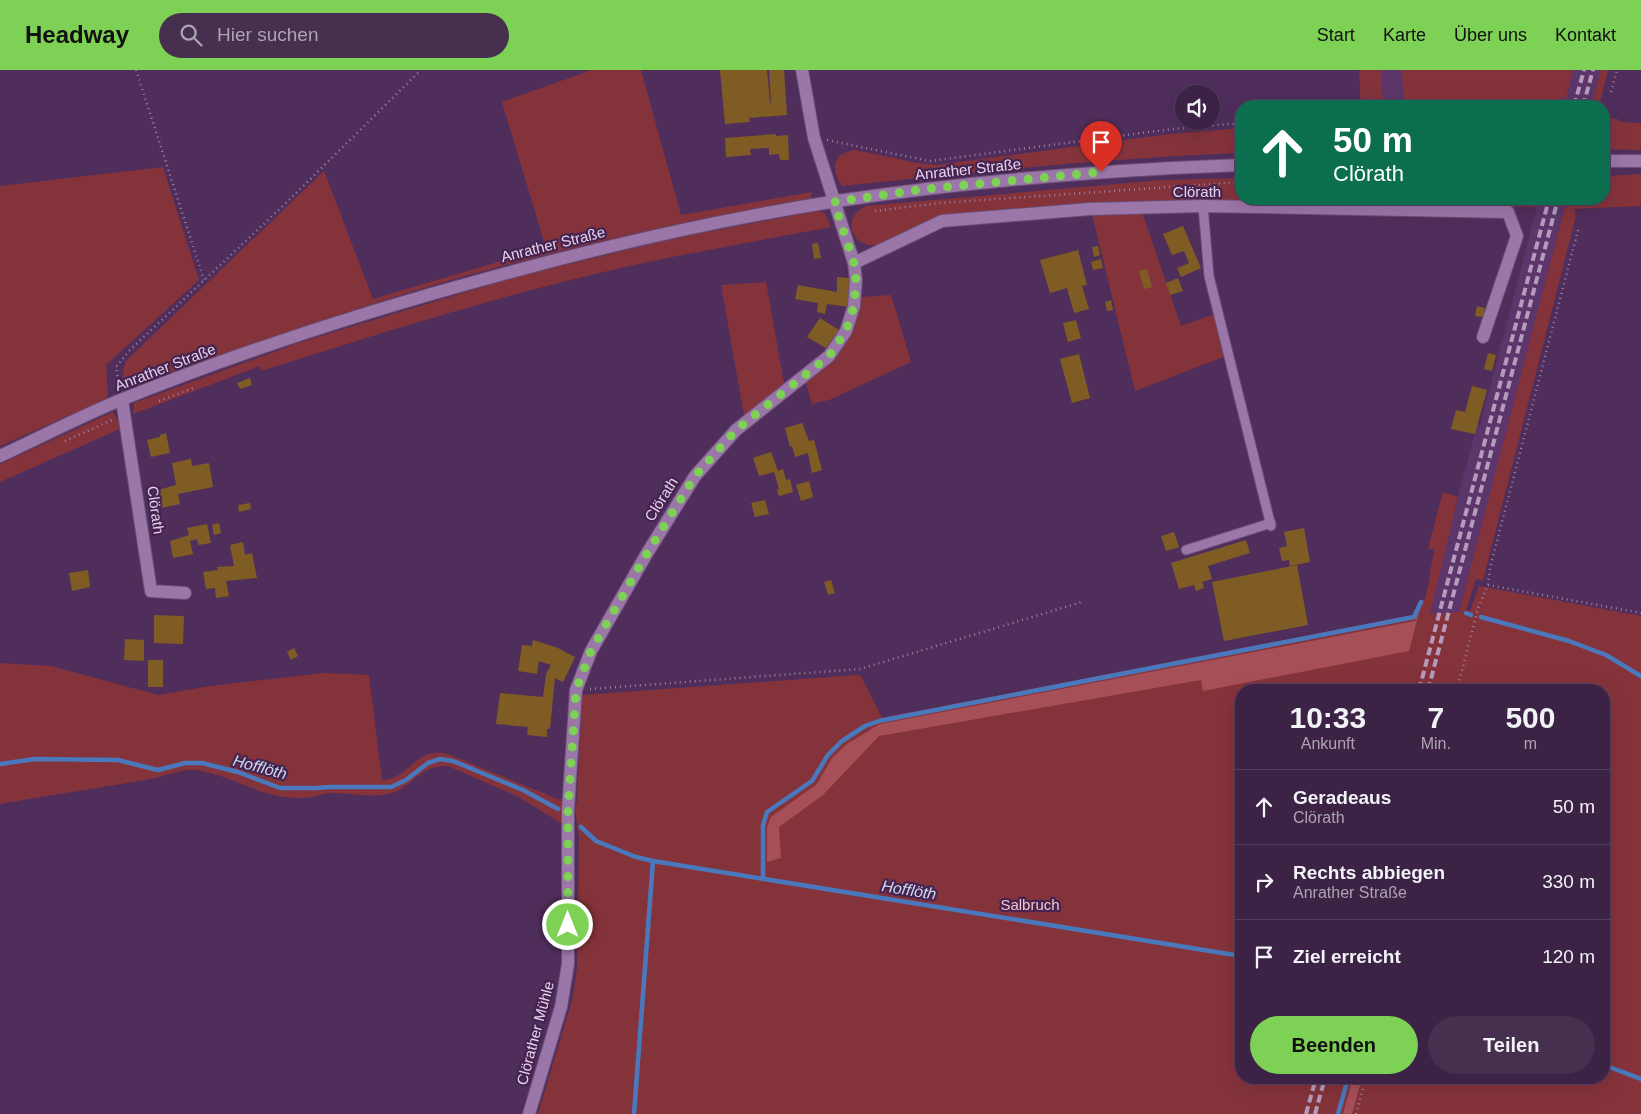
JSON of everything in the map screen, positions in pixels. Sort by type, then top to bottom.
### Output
[{"type":"street","name":"Clörath","points":[[568,805],[576,690],[591,651],[646,555],[695,476],[736,430],[829,356],[846,331],[854,306],[856,280],[854,263],[814,138],[802,70]]},
{"type":"street","points":[[1610,161],[1641,161]]},
{"type":"street","name":"Clörath","points":[[1140,168],[1235,165]]},
{"type":"street","name":"Anrather Straße","points":[[0,456],[122,400],[268,345],[395,303],[552,260],[671,232],[834,202],[925,189],[1140,168]]},
{"type":"street","name":"Clörath","points":[[854,263],[942,221],[1090,209],[1203,206],[1508,212],[1518,236],[1483,337]]},
{"type":"street","name":"Clörath","points":[[122,400],[151,591],[185,593]]},
{"type":"street","name":"Clörather Mühle","points":[[529,1114],[561,1007],[568,964],[568,805]]},
{"type":"lane","points":[[1186,550],[1271,525],[1209,276],[1203,206]]},
{"type":"path","points":[[136,70],[204,280]]},
{"type":"path","points":[[122,400],[116,367],[129,351],[286,203],[421,70]]},
{"type":"path","points":[[1611,92],[1617,70]]},
{"type":"path","points":[[814,138],[930,161],[1172,129],[1235,124]]},
{"type":"path","points":[[872,211],[940,203],[1235,182]]},
{"type":"path","points":[[1459,684],[1478,608],[1488,585],[1490,568],[1578,230]]},
{"type":"path","points":[[151,404],[204,384]]},
{"type":"path","points":[[1488,585],[1641,613]]},
{"type":"path","points":[[576,690],[860,669],[1082,602]]},
{"type":"path","points":[[1356,1114],[1364,1084]]},
{"type":"shaded area","points":[[1381,70],[1402,70],[1404,100],[1383,100]]},
{"type":"shaded area","points":[[1573,70],[1601,70],[1593,100],[1566,100]]},
{"type":"shaded area","points":[[1537,205],[1565,205],[1440,684],[1411,684],[1477,426],[1480,426]]},
{"type":"shaded area","points":[[1420,608],[1409,651],[1203,691],[1201,680],[879,736],[823,795],[779,827],[781,858],[767,862],[767,827],[771,817],[817,784],[832,758],[847,744],[880,724],[1415,621]]},
{"type":"shaded area","points":[[1351,1084],[1360,1084],[1352,1114],[1343,1114]]},
{"type":"green space","points":[[592,70],[641,70],[681,215],[812,192],[811,198],[642,232],[488,270],[332,317],[128,391],[124,384],[123,376],[126,361],[324,171],[373,299],[546,248],[502,102]]},
{"type":"green space","points":[[1359,70],[1381,70],[1383,100],[1361,100]]},
{"type":"green space","points":[[1402,70],[1573,70],[1566,100],[1404,100]]},
{"type":"green space","points":[[1601,70],[1608,70],[1600,100],[1593,100]]},
{"type":"green space","points":[[1610,118],[1618,119],[1619,122],[1641,123],[1641,150],[1610,149]]},
{"type":"green space","points":[[1235,129],[1235,153],[1091,162],[842,186],[838,180],[835,168],[835,163],[842,154],[855,150],[936,165],[1170,134]]},
{"type":"green space","points":[[163,167],[199,280],[106,365],[108,394],[106,399],[0,446],[0,186]]},
{"type":"green space","name":"Salbruch","points":[[1641,174],[1641,206],[1574,209],[1576,216],[1483,580],[1476,579],[1466,610],[1470,611],[1479,586],[1641,616],[1641,1114],[538,1114],[573,997],[577,968],[579,837],[575,810],[582,695],[857,675],[861,676],[882,718],[1413,615],[1419,601],[1425,599],[1427,592],[1435,549],[1428,549],[1443,492],[1458,497],[1430,614],[1459,612],[1565,205],[1610,205],[1610,176]]},
{"type":"green space","points":[[1235,178],[1235,203],[1196,203],[1003,211],[877,245],[868,245],[860,242],[852,231],[853,217],[866,206],[1163,180]]},
{"type":"green space","points":[[1366,205],[1538,205],[1537,207]]},
{"type":"green space","points":[[817,211],[825,213],[831,227],[606,271],[535,289],[417,322],[261,371],[260,366],[133,414],[134,403],[301,342],[519,276],[677,238]]},
{"type":"green space","points":[[1142,212],[1181,326],[1215,314],[1226,356],[1135,391],[1092,214]]},
{"type":"green space","points":[[766,282],[784,383],[744,415],[721,285]]},
{"type":"green space","points":[[891,295],[911,362],[829,400],[812,404],[806,383],[836,358],[853,331],[862,297]]},
{"type":"green space","points":[[113,412],[122,428],[0,482],[0,464]]},
{"type":"green space","points":[[0,663],[51,666],[158,695],[210,686],[323,673],[369,675],[382,780],[400,774],[420,758],[427,755],[437,753],[448,754],[560,800],[563,802],[562,824],[519,797],[448,766],[438,766],[430,769],[396,791],[381,795],[327,793],[308,798],[283,797],[215,774],[189,770],[150,779],[0,804]]},
{"type":"building","points":[[720,70],[767,70],[771,103],[769,70],[784,70],[787,115],[749,118],[750,122],[725,124]]},
{"type":"building","points":[[776,134],[776,136],[788,135],[789,160],[780,160],[779,154],[769,155],[769,148],[750,149],[751,155],[726,157],[725,138]]},
{"type":"building","points":[[1183,226],[1201,268],[1181,277],[1177,268],[1189,263],[1184,251],[1172,255],[1163,234]]},
{"type":"building","points":[[818,243],[821,258],[814,259],[812,244]]},
{"type":"building","points":[[1098,246],[1100,255],[1094,257],[1092,247]]},
{"type":"building","points":[[1078,250],[1087,285],[1082,286],[1089,309],[1074,313],[1067,288],[1050,293],[1040,260]]},
{"type":"building","points":[[1101,259],[1103,268],[1093,270],[1091,262]]},
{"type":"building","points":[[1147,269],[1152,287],[1144,289],[1139,271]]},
{"type":"building","points":[[837,277],[849,278],[849,307],[827,304],[825,314],[817,312],[818,303],[795,299],[798,285],[837,292]]},
{"type":"building","points":[[1178,278],[1183,291],[1170,295],[1166,283]]},
{"type":"building","points":[[1111,300],[1113,310],[1107,311],[1105,302]]},
{"type":"building","points":[[1477,306],[1485,308],[1483,317],[1475,316]]},
{"type":"building","points":[[820,318],[839,330],[826,348],[807,337]]},
{"type":"building","points":[[1076,320],[1081,338],[1068,342],[1063,323]]},
{"type":"building","points":[[1488,353],[1496,355],[1492,371],[1484,369]]},
{"type":"building","points":[[1079,354],[1090,398],[1072,403],[1060,359]]},
{"type":"building","points":[[250,378],[252,385],[240,389],[237,383]]},
{"type":"building","points":[[1472,386],[1487,390],[1475,434],[1451,429],[1456,410],[1465,412]]},
{"type":"building","points":[[802,423],[809,441],[814,440],[822,470],[812,473],[808,453],[795,457],[792,446],[790,447],[785,428]]},
{"type":"building","points":[[166,433],[170,453],[151,457],[147,440],[160,437],[160,435]]},
{"type":"building","points":[[771,452],[778,471],[783,469],[786,480],[790,479],[793,492],[779,496],[774,472],[759,476],[753,458]]},
{"type":"building","points":[[191,459],[192,466],[209,463],[213,487],[178,494],[180,504],[161,508],[158,490],[176,485],[172,463]]},
{"type":"building","points":[[809,481],[813,497],[801,501],[796,485]]},
{"type":"building","points":[[765,500],[769,514],[755,517],[751,503]]},
{"type":"building","points":[[250,503],[251,509],[239,512],[238,505]]},
{"type":"building","points":[[219,523],[221,533],[214,535],[212,525]]},
{"type":"building","points":[[207,524],[211,543],[198,545],[197,539],[190,541],[193,554],[173,558],[170,541],[189,535],[187,528]]},
{"type":"building","points":[[1304,528],[1310,562],[1290,566],[1289,560],[1282,561],[1279,548],[1287,546],[1284,532]]},
{"type":"building","points":[[1174,532],[1179,547],[1166,551],[1161,536]]},
{"type":"building","points":[[1246,540],[1250,553],[1208,566],[1212,579],[1202,582],[1204,588],[1196,591],[1194,585],[1179,589],[1171,563]]},
{"type":"building","points":[[243,542],[245,555],[252,553],[257,578],[226,581],[229,596],[216,598],[215,588],[206,589],[203,572],[218,570],[217,567],[234,566],[230,545]]},
{"type":"building","points":[[1297,565],[1308,625],[1224,641],[1212,582]]},
{"type":"building","points":[[88,570],[90,587],[72,591],[69,573]]},
{"type":"building","points":[[831,580],[835,593],[828,595],[824,582]]},
{"type":"building","points":[[154,615],[184,616],[183,644],[154,643]]},
{"type":"building","points":[[125,639],[144,640],[144,661],[124,660]]},
{"type":"building","points":[[533,640],[558,648],[575,657],[563,682],[555,678],[550,729],[547,729],[547,737],[527,735],[528,727],[496,724],[500,693],[543,697],[546,674],[551,665],[539,661],[537,674],[518,671],[522,645],[532,646]]},
{"type":"building","points":[[294,648],[298,656],[291,660],[287,652]]},
{"type":"building","points":[[148,660],[163,660],[163,687],[148,687]]},
{"type":"waterway","points":[[763,878],[763,825],[767,812],[812,781],[828,755],[842,741],[865,726],[879,721],[1414,617],[1421,602]]},
{"type":"waterway","points":[[1466,613],[1471,615]]},
{"type":"waterway","points":[[1481,617],[1569,641],[1606,655],[1641,676]]},
{"type":"waterway","name":"Hofflöth","points":[[0,764],[35,759],[118,760],[158,770],[185,763],[202,763],[238,772],[280,788],[316,788],[391,787],[406,780],[428,763],[440,759],[453,761],[523,790],[558,809]]},
{"type":"waterway","name":"Hofflöth","points":[[581,827],[596,841],[636,857],[653,861],[1235,955]]},
{"type":"waterway","points":[[634,1114],[653,861]]},
{"type":"waterway","name":"Hofflöth","points":[[1610,1067],[1641,1079]]},
{"type":"waterway","points":[[1338,1114],[1346,1084]]},
{"type":"railway","points":[[1576,100],[1584,70]]},
{"type":"railway","points":[[1585,100],[1593,70]]},
{"type":"railway","points":[[1421,684],[1547,205]]},
{"type":"railway","points":[[1430,684],[1556,205]]},
{"type":"railway","points":[[1306,1114],[1314,1084]]},
{"type":"railway","points":[[1315,1114],[1323,1084]]},
{"type":"route","points":[[568,925],[568,810],[576,690],[591,651],[646,555],[695,476],[736,430],[829,356],[846,331],[854,306],[856,280],[854,263],[834,202],[925,189],[1101,172]]}]
